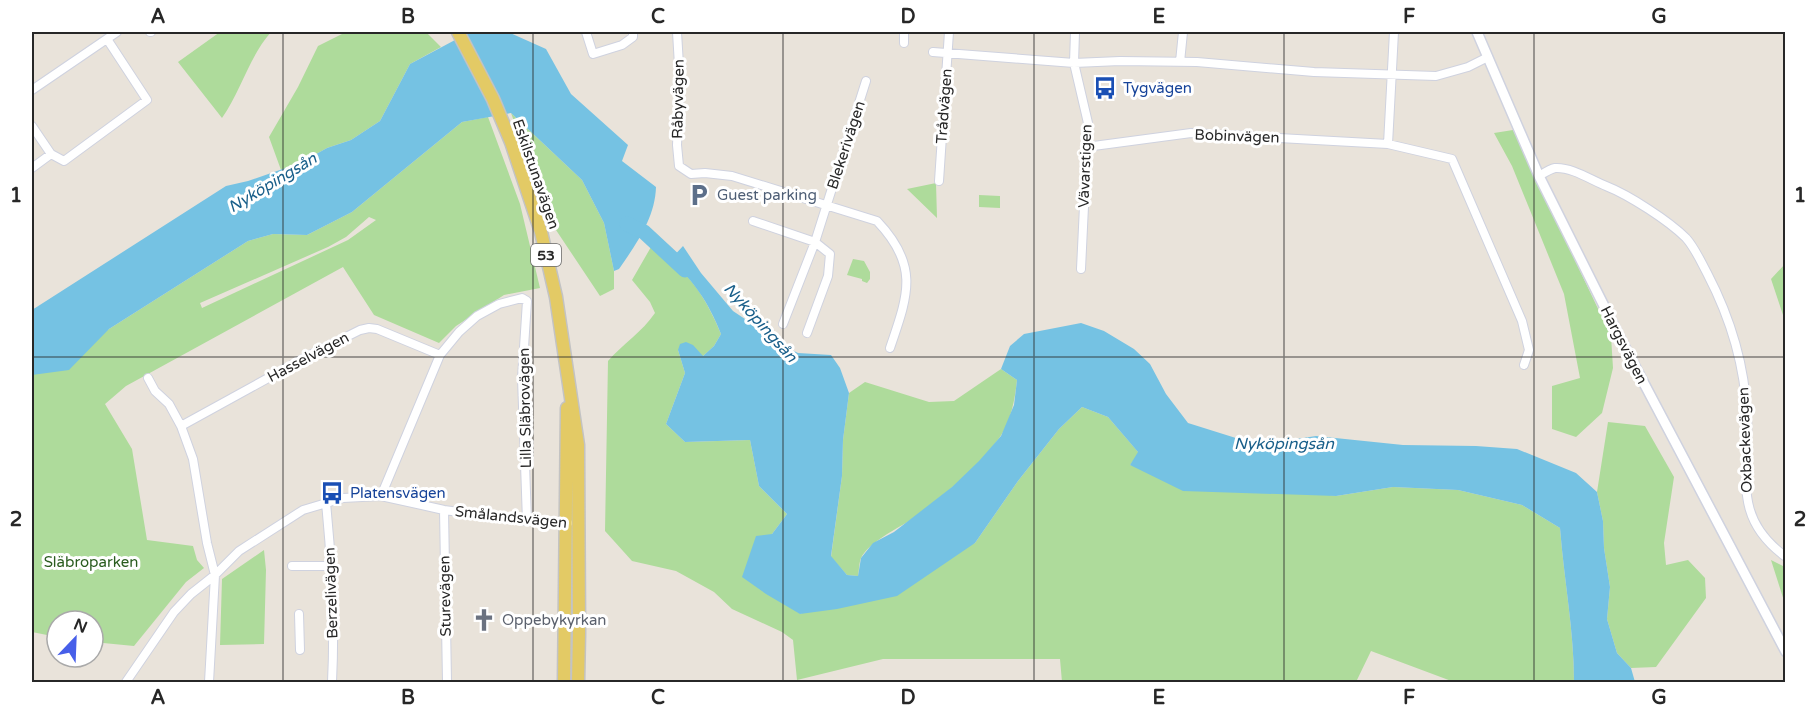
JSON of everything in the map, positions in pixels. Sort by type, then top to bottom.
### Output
[{"type":"main road","name":"Eskilstunavägen","points":[[458,32],[493,99],[511,142],[541,232],[556,297],[578,445],[578,682]]},
{"type":"main road","name":"Eskilstunavägen","points":[[564,682],[568,371]]},
{"type":"street","points":[[32,90],[117,32]]},
{"type":"street","points":[[586,32],[593,54],[622,45],[633,37],[633,32]]},
{"type":"street","name":"Råbyvägen","points":[[677,32],[680,82],[677,145],[679,166],[692,174],[732,176],[826,204]]},
{"type":"street","points":[[904,32],[904,43]]},
{"type":"street","name":"Trådvägen","points":[[939,181],[949,32]]},
{"type":"street","name":"Vävarstigen","points":[[1075,32],[1074,63],[1088,123],[1081,269]]},
{"type":"street","points":[[1180,62],[1183,32]]},
{"type":"street","points":[[1388,144],[1394,32]]},
{"type":"street","name":"Hargsvägen","points":[[1477,32],[1539,176],[1681,456],[1785,652]]},
{"type":"street","points":[[32,126],[51,154],[64,161],[147,100],[107,39]]},
{"type":"street","points":[[933,52],[1074,63],[1180,62],[1314,72],[1436,76],[1468,67],[1488,57]]},
{"type":"street","name":"Blekerivägen","points":[[783,324],[815,242],[866,81]]},
{"type":"street","name":"Bobinvägen","points":[[1086,147],[1191,133],[1388,144],[1452,159],[1522,321],[1530,350],[1524,365]]},
{"type":"street","points":[[32,168],[51,154]]},
{"type":"street","name":"Oxbackevägen","points":[[1539,176],[1553,168],[1566,170],[1613,188],[1657,216],[1686,239],[1700,260],[1721,300],[1735,343],[1745,387],[1748,418],[1744,478],[1748,505],[1761,534],[1785,557]]},
{"type":"street","points":[[826,204],[877,221],[891,236],[906,266],[905,304],[890,348]]},
{"type":"street","points":[[753,221],[815,242],[830,254],[828,276],[807,333]]},
{"type":"street","name":"Lilla Släbrovägen","points":[[440,355],[477,316],[499,304],[522,298],[527,301],[522,378],[527,521]]},
{"type":"street","name":"Hasselvägen","points":[[181,426],[360,330],[377,329],[440,355]]},
{"type":"street","points":[[381,496],[440,355]]},
{"type":"street","points":[[148,378],[155,391],[169,404],[181,426],[193,459],[207,543],[215,575],[209,682]]},
{"type":"street","name":"Smålandsvägen","points":[[126,682],[174,612],[191,594],[215,575],[239,551],[303,510],[343,498],[381,496],[444,510],[527,521],[579,523]]},
{"type":"street","name":"Berzelivägen","points":[[326,503],[332,566],[334,650],[332,682]]},
{"type":"street","name":"Sturevägen","points":[[444,510],[447,682]]},
{"type":"street","points":[[292,566],[332,566]]},
{"type":"street","points":[[299,614],[300,650]]},
{"type":"green space","points":[[220,32],[271,32],[257,52],[222,118],[178,62]]},
{"type":"green space","points":[[346,32],[426,32],[441,47],[410,64],[380,121],[351,140],[327,148],[300,163],[281,170],[269,137],[298,87],[318,46]]},
{"type":"green space","points":[[511,113],[582,180],[604,223],[614,271],[614,289],[600,296],[550,221]]},
{"type":"green space","name":"Släbroparken","points":[[488,117],[520,204],[540,288],[504,295],[456,326],[439,343],[374,315],[343,267],[126,386],[105,404],[132,449],[147,540],[193,546],[197,560],[204,568],[186,582],[134,646],[105,643],[105,609],[45,609],[45,635],[32,632],[32,373],[109,329],[248,241],[273,234],[307,235],[352,212],[462,122]],"holes":[[[369,217],[376,220],[348,240],[202,308],[200,303],[328,247],[346,237]]]},
{"type":"green space","points":[[1513,130],[1611,336],[1613,368],[1602,413],[1576,437],[1552,429],[1552,386],[1580,378],[1564,294],[1512,166],[1494,133]]},
{"type":"green space","points":[[936,183],[937,218],[907,189]]},
{"type":"green space","points":[[979,195],[1000,196],[1000,208],[979,207]]},
{"type":"green space","points":[[651,247],[675,264],[694,284],[721,334],[714,346],[702,357],[678,350],[685,373],[666,424],[685,442],[750,440],[759,486],[787,514],[772,534],[800,614],[975,543],[1018,481],[1059,429],[1082,407],[1108,417],[1139,453],[1130,465],[1336,496],[1393,487],[1458,490],[1522,505],[1560,528],[1574,682],[1454,682],[1371,651],[1356,682],[1062,682],[1060,659],[883,659],[797,680],[793,640],[782,632],[732,609],[714,592],[676,571],[632,561],[605,531],[608,361],[655,313],[650,302],[632,280]]},
{"type":"green space","points":[[853,259],[864,261],[870,272],[870,279],[867,283],[862,279],[847,275]]},
{"type":"green space","points":[[1785,264],[1785,321],[1771,279]]},
{"type":"green space","points":[[1001,369],[1017,380],[1012,410],[1000,437],[981,460],[947,491],[912,519],[870,547],[861,558],[858,576],[847,575],[831,557],[842,476],[843,440],[849,393],[865,382],[929,402],[954,401]]},
{"type":"green space","points":[[1608,422],[1645,426],[1674,477],[1664,543],[1666,565],[1688,560],[1705,578],[1706,598],[1656,667],[1631,668],[1617,653],[1607,619],[1610,587],[1604,548],[1603,521],[1597,492]]},
{"type":"green space","points":[[264,550],[266,570],[264,644],[220,645],[222,579]]},
{"type":"green space","points":[[1771,560],[1785,567],[1785,604]]},
{"type":"water","points":[[470,32],[508,32],[546,49],[571,94],[628,145],[622,161],[656,187],[649,220],[619,269],[614,271],[604,223],[582,180],[511,113],[462,122],[352,212],[307,235],[273,234],[248,241],[109,329],[69,370],[32,375],[32,310],[226,186],[300,163],[327,148],[351,140],[380,121],[410,64]]},
{"type":"water","points":[[683,246],[701,273],[733,311],[761,334],[798,353],[831,355],[840,368],[849,393],[843,440],[842,476],[831,556],[847,575],[858,576],[861,558],[873,543],[894,532],[952,487],[1001,436],[1014,405],[1017,380],[1001,369],[1010,346],[1024,334],[1081,323],[1104,331],[1134,349],[1150,364],[1166,394],[1188,423],[1239,439],[1290,440],[1316,436],[1403,445],[1517,449],[1576,473],[1597,492],[1603,521],[1604,548],[1610,587],[1607,619],[1617,653],[1631,668],[1635,682],[1574,682],[1560,528],[1522,505],[1458,490],[1393,487],[1336,496],[1183,491],[1130,465],[1138,452],[1108,417],[1082,407],[1059,429],[1018,481],[975,543],[897,596],[837,609],[800,614],[742,577],[756,536],[772,534],[787,514],[759,486],[750,440],[685,442],[666,424],[685,373],[678,350],[680,344],[686,342],[693,345],[703,356],[714,346],[721,334],[700,294],[671,259]]},
{"type":"waterway","name":"Nyköpingsån","points":[[627,224],[644,232],[685,270]]},
{"type":"place","name":"Tygvägen","points":[[1105,88]]},
{"type":"place","name":"Guest parking","points":[[699,195]]},
{"type":"place","name":"Platensvägen","points":[[332,493]]},
{"type":"place","name":"Oppebykyrkan","points":[[484,620]]}]
